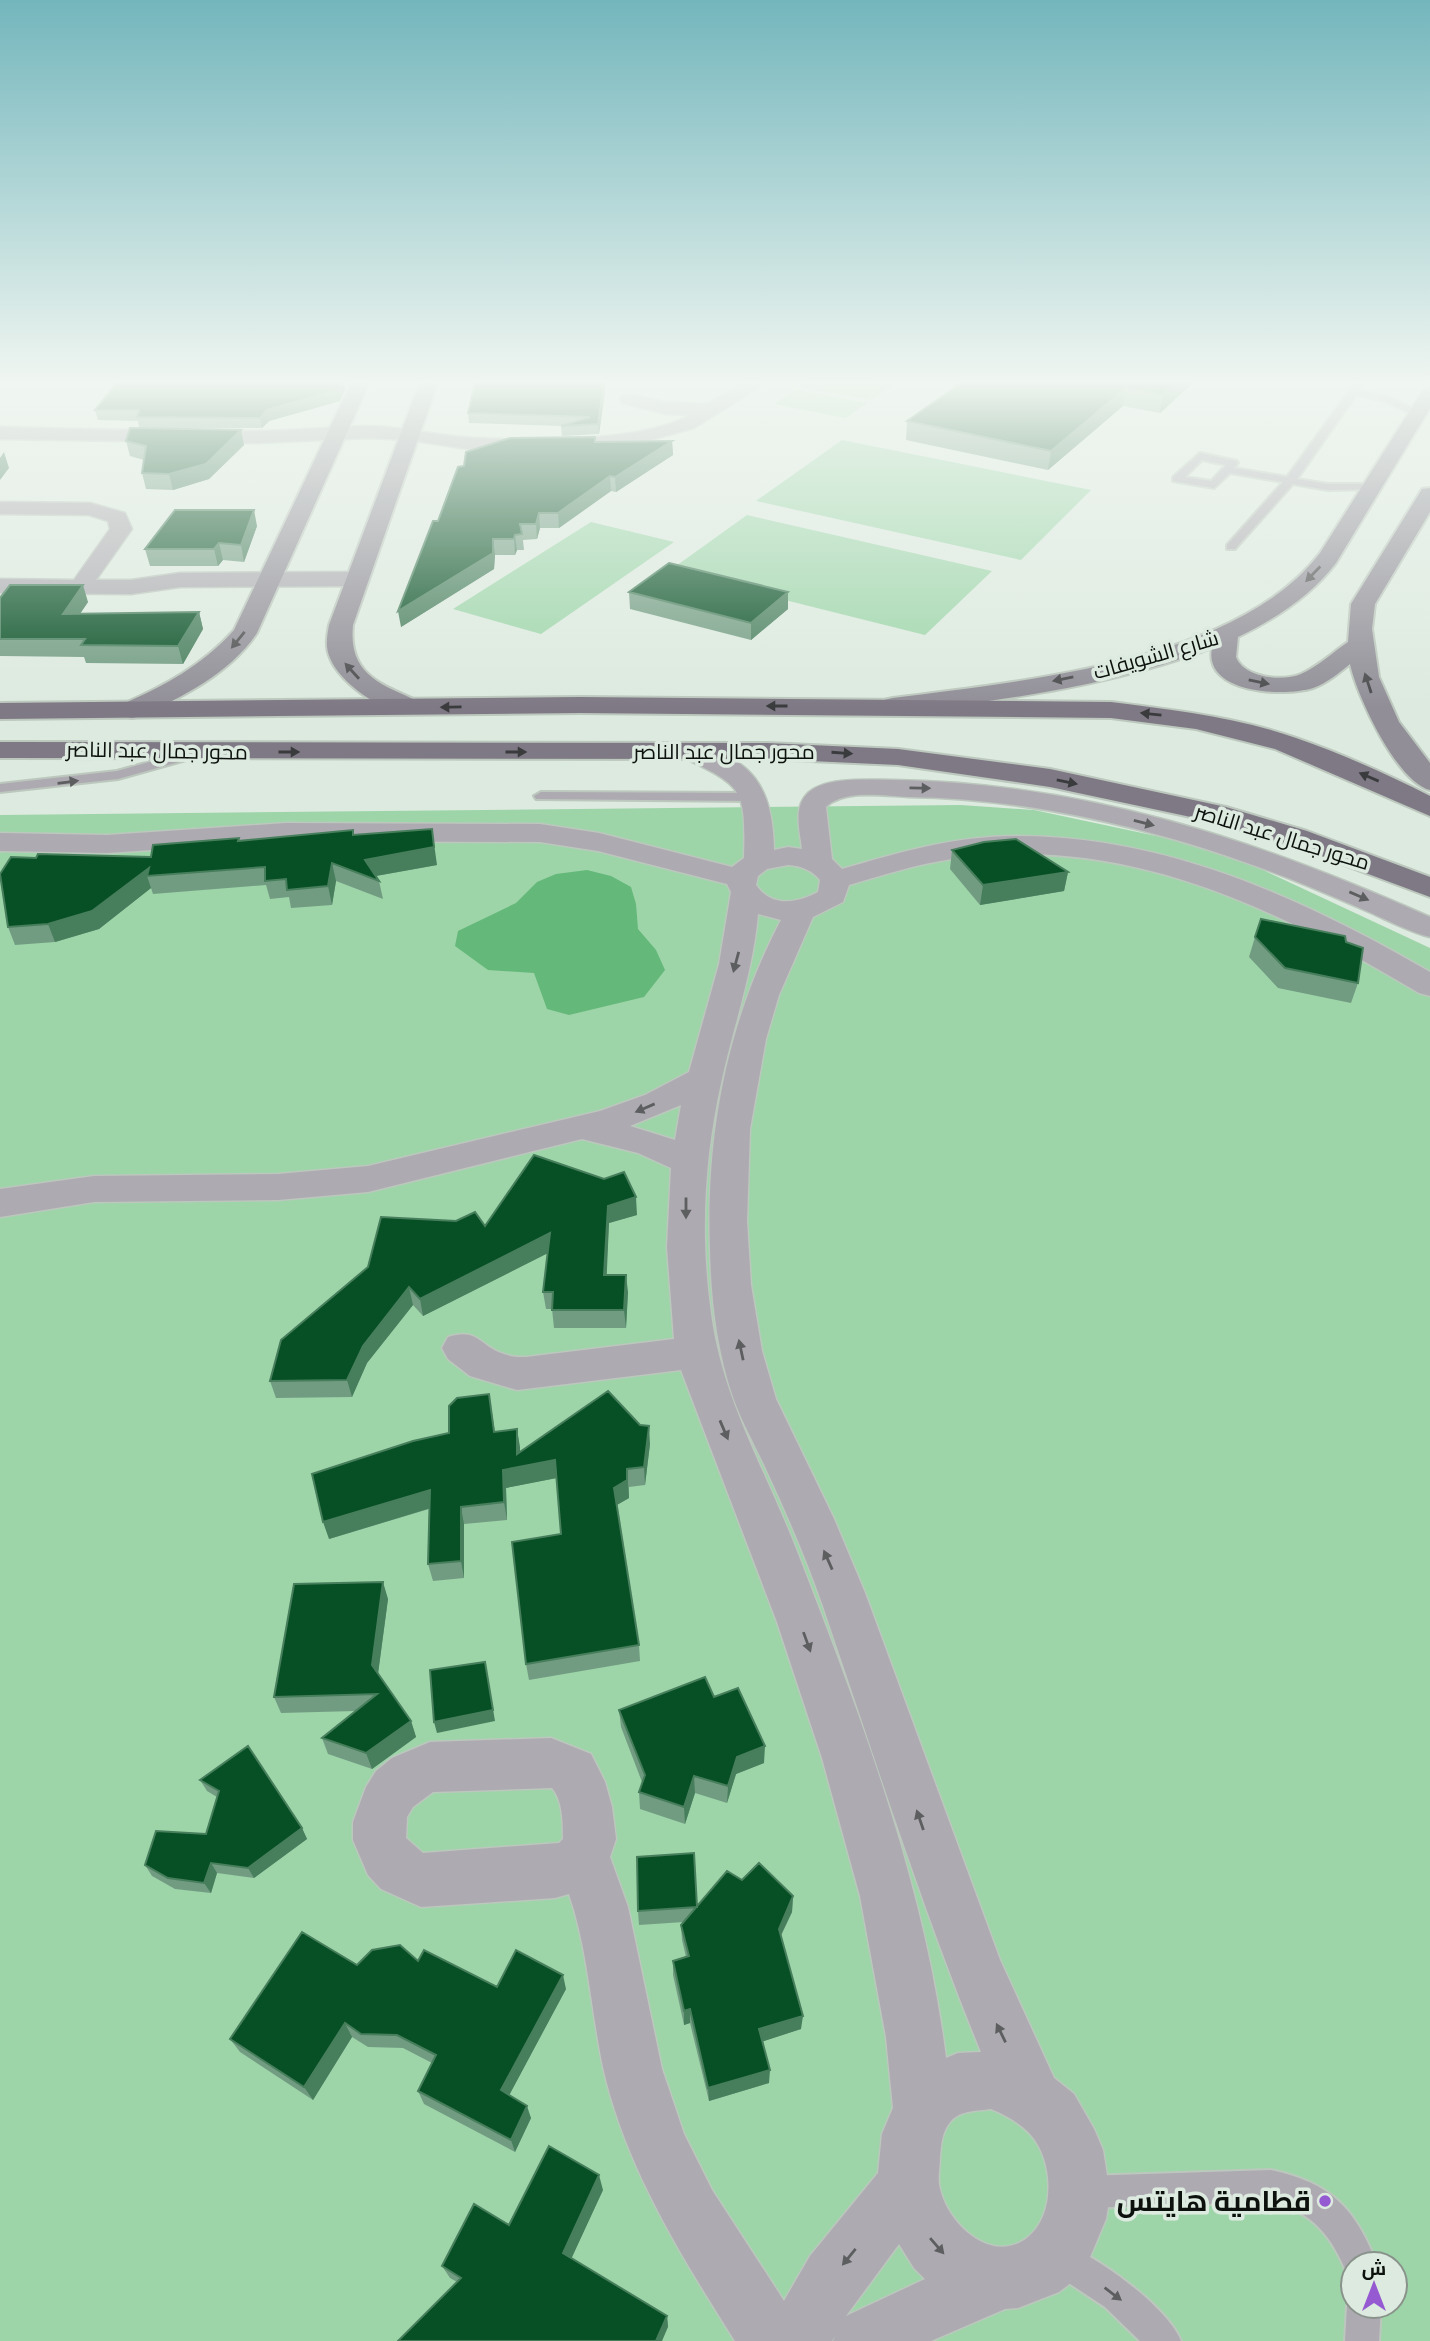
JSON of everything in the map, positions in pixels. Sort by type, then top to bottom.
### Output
[{"type":"main road","points":[[132,710],[185,684],[224,656],[244,633],[320,488]]},
{"type":"main road","points":[[385,488],[339,634],[340,653],[344,663],[371,688],[409,707]]},
{"type":"main road","name":"شارع الشويفات","points":[[893,706],[998,691],[1095,672],[1170,654],[1226,636],[1265,614],[1315,575],[1346,506],[1369,488]]},
{"type":"main road","points":[[1430,494],[1363,604],[1359,624],[1359,646],[1370,691],[1409,759],[1430,781]]},
{"type":"main road","points":[[1226,636],[1223,657],[1231,670],[1240,677],[1272,685],[1307,681],[1359,646]]},
{"type":"main road","name":"محور جمال عبد الناصر","points":[[0,711],[893,706],[1111,710],[1196,721],[1285,743],[1374,779],[1430,807]]},
{"type":"main road","name":"محور جمال عبد الناصر","points":[[0,750],[823,752],[898,757],[1050,778],[1226,816],[1308,841],[1430,888]]},
{"type":"street","points":[[0,508],[90,509],[118,517],[121,528],[79,587]]},
{"type":"street","points":[[0,586],[131,587],[149,593],[190,588],[354,588]]},
{"type":"street","points":[[691,751],[728,768],[742,778],[755,804],[741,943],[705,1078],[688,1161],[686,1244],[697,1352],[709,1395],[776,1556],[834,1714],[875,1852],[906,1972],[923,2108]]},
{"type":"street","points":[[0,842],[107,845],[286,832],[540,833],[632,849],[748,878],[768,908],[801,911],[832,896],[812,810],[816,799],[828,793],[867,789],[938,788],[1040,799],[1155,826],[1260,857],[1352,893],[1430,928]]},
{"type":"street","points":[[755,804],[812,810]]},
{"type":"street","points":[[748,878],[788,856],[827,871],[989,845],[1066,846],[1146,857],[1186,868],[1254,894],[1334,931],[1430,986]]},
{"type":"street","points":[[801,911],[781,947],[755,1012],[738,1080],[727,1191],[729,1251],[737,1331],[755,1399],[841,1589],[967,1953],[996,2023],[1031,2094]]},
{"type":"street","points":[[0,1203],[94,1189],[334,1183],[412,1170],[633,1113],[705,1078]]},
{"type":"street","points":[[581,1128],[648,1143],[688,1161]]},
{"type":"street","points":[[463,1348],[489,1368],[526,1374],[697,1352]]},
{"type":"street","points":[[583,1856],[601,1907],[633,2070],[658,2144],[690,2212],[772,2341]]},
{"type":"street","points":[[865,2341],[911,2316],[1000,2279],[1031,2274],[1057,2256],[1069,2236],[1077,2216],[1079,2192],[1076,2163],[1066,2136],[1051,2113],[1031,2094],[1002,2080],[972,2078],[945,2087],[923,2108],[911,2130],[905,2157],[908,2185],[915,2213],[931,2239],[950,2260],[975,2274],[1000,2279]]},
{"type":"street","points":[[799,2341],[824,2288],[908,2185]]},
{"type":"lane","points":[[1231,547],[1283,488]]},
{"type":"lane","points":[[1304,488],[1346,506]]},
{"type":"lane","points":[[0,788],[118,775],[199,752]]},
{"type":"lane","points":[[541,796],[755,804]]},
{"type":"lane","points":[[1079,2192],[1271,2186],[1293,2190],[1315,2200],[1334,2218],[1354,2250]]},
{"type":"lane","points":[[1057,2256],[1117,2295],[1164,2341]]},
{"type":"lane","points":[[1362,2341],[1363,2320]]},
{"type":"shaded area","points":[[774,488],[1091,490],[1021,560],[756,501]]},
{"type":"shaded area","points":[[747,515],[992,571],[925,635],[669,571]]},
{"type":"shaded area","points":[[591,522],[674,542],[541,634],[453,609]]},
{"type":"shaded area","points":[[961,805],[1034,810],[1208,847],[1430,948],[1430,2341],[0,2341],[0,815]]},
{"type":"shaded area","points":[[587,870],[611,876],[631,887],[636,904],[638,929],[656,950],[665,970],[644,997],[569,1015],[547,1009],[534,973],[488,970],[455,946],[458,931],[516,903],[537,882],[556,874]]},
{"type":"building","points":[[450,488],[593,488],[558,513],[539,513],[536,524],[520,524],[522,534],[515,535],[514,539],[493,539],[493,553],[398,611],[433,521],[438,521]]},
{"type":"building","points":[[175,510],[254,510],[241,545],[219,543],[214,549],[145,549]]},
{"type":"building","points":[[669,563],[788,592],[751,623],[629,592]]},
{"type":"building","points":[[10,585],[83,585],[63,614],[199,612],[178,646],[81,645],[85,639],[0,639],[0,598]]},
{"type":"building","points":[[432,829],[434,847],[365,860],[379,881],[332,863],[328,886],[287,890],[286,879],[265,881],[265,867],[147,876],[149,868],[92,911],[48,924],[8,927],[0,874],[11,857],[36,858],[38,854],[151,857],[153,845],[239,838],[238,841],[353,830],[353,835]]},
{"type":"building","points":[[1016,839],[1068,872],[983,885],[952,850],[984,842]]},
{"type":"building","points":[[1261,919],[1345,936],[1346,942],[1363,948],[1358,983],[1285,968],[1255,937]]},
{"type":"building","points":[[534,1155],[604,1179],[624,1172],[636,1197],[608,1206],[604,1275],[626,1275],[624,1310],[552,1310],[553,1292],[543,1292],[550,1233],[420,1299],[409,1287],[363,1346],[347,1380],[270,1381],[281,1340],[368,1267],[381,1217],[456,1221],[475,1212],[485,1226]]},
{"type":"building","points":[[608,1391],[640,1425],[649,1426],[644,1467],[627,1469],[627,1480],[614,1488],[639,1645],[526,1664],[512,1542],[561,1534],[555,1460],[503,1470],[504,1502],[461,1507],[461,1561],[428,1564],[430,1490],[323,1522],[312,1474],[413,1441],[449,1433],[449,1406],[457,1398],[489,1394],[494,1432],[517,1429],[517,1454]]},
{"type":"building","points":[[383,1582],[372,1665],[411,1721],[366,1753],[322,1738],[377,1694],[274,1697],[294,1584]]},
{"type":"building","points":[[485,1662],[493,1710],[434,1722],[430,1670]]},
{"type":"building","points":[[705,1677],[714,1697],[738,1688],[765,1746],[737,1757],[728,1786],[694,1776],[684,1807],[639,1792],[645,1775],[619,1710]]},
{"type":"building","points":[[248,1746],[302,1828],[248,1868],[211,1863],[204,1883],[168,1878],[145,1865],[156,1831],[206,1834],[219,1791],[200,1780]]},
{"type":"building","points":[[694,1853],[697,1907],[638,1911],[637,1857]]},
{"type":"building","points":[[759,1863],[793,1896],[779,1929],[803,2016],[759,2029],[770,2070],[708,2088],[690,2009],[684,2011],[673,1961],[689,1956],[681,1925],[727,1871],[742,1880]]},
{"type":"building","points":[[302,1932],[357,1965],[372,1950],[400,1945],[418,1961],[424,1950],[497,1987],[516,1950],[563,1975],[501,2090],[527,2106],[511,2140],[418,2091],[436,2055],[397,2035],[361,2034],[345,2023],[304,2087],[230,2039]]},
{"type":"building","points":[[549,2146],[599,2175],[563,2253],[667,2316],[656,2341],[398,2341],[461,2278],[442,2266],[474,2204],[509,2225]]},
{"type":"place","name":"قطامية هايتس","points":[[1325,2201]]}]
